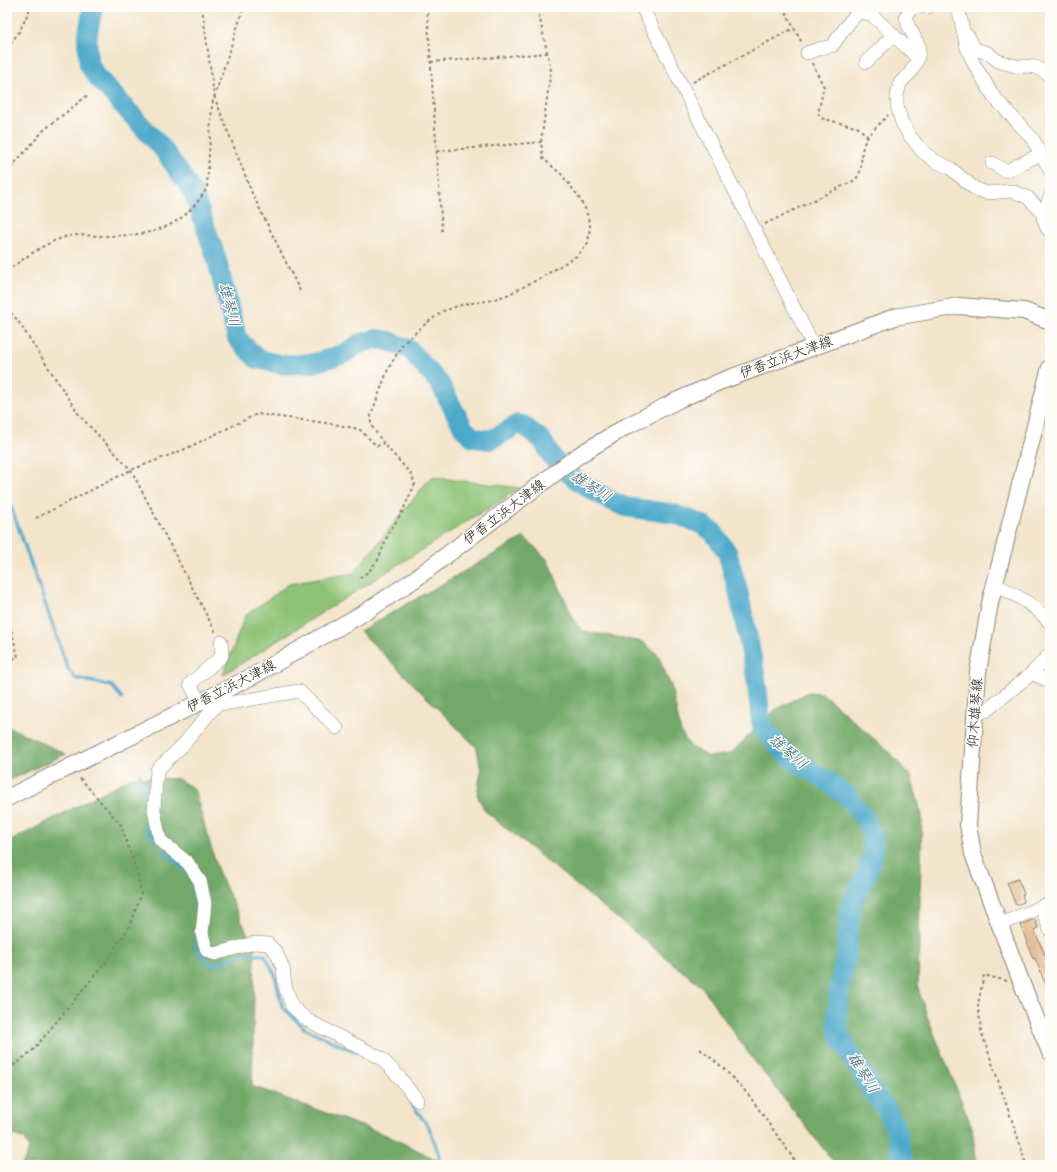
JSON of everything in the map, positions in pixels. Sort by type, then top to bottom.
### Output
[{"type":"main road","name":"伊香立浜大津線","points":[[7,798],[208,702],[367,612],[415,579],[579,455],[627,426],[678,400],[719,382],[895,317],[959,306],[1024,311],[1050,321]]},
{"type":"main road","name":"仰木雄琴線","points":[[1050,367],[995,584],[978,672],[974,714],[968,825],[973,854],[999,925],[1050,1052]]},
{"type":"street","points":[[642,7],[814,347]]},
{"type":"street","points":[[928,7],[916,7],[910,10],[906,16],[908,25],[919,46],[918,58],[910,73],[900,83],[897,106],[902,123],[922,151],[935,162],[950,168],[974,188],[987,193],[1012,191],[1027,197],[1044,214]]},
{"type":"street","points":[[807,53],[832,46],[860,9],[872,15],[918,58]]},
{"type":"street","points":[[957,9],[967,48],[974,64],[994,97],[1032,138],[1050,170]]},
{"type":"street","points":[[963,30],[975,49],[988,53],[998,61],[1019,67],[1036,67],[1050,75]]},
{"type":"street","points":[[866,62],[894,35]]},
{"type":"street","points":[[992,163],[1006,171],[1041,154]]},
{"type":"street","points":[[1050,197],[1043,217],[1047,228],[1050,231]]},
{"type":"street","points":[[995,584],[1023,599],[1040,612],[1050,623]]},
{"type":"street","points":[[221,642],[222,656],[190,684],[208,702],[224,704],[299,691],[337,728]]},
{"type":"street","points":[[974,714],[986,711],[1032,673],[1050,654]]},
{"type":"street","points":[[1032,673],[1044,679],[1050,680]]},
{"type":"street","points":[[208,702],[183,745],[157,770],[154,810],[160,840],[188,863],[200,881],[205,903],[202,934],[207,951],[215,954],[254,943],[268,944],[276,952],[283,968],[285,986],[292,1006],[307,1020],[381,1058],[400,1078],[417,1100]]},
{"type":"street","points":[[999,925],[1046,905],[1050,930]]},
{"type":"path","points":[[7,48],[19,32],[31,7]]},
{"type":"path","points":[[202,7],[214,96],[252,192],[301,293]]},
{"type":"path","points":[[7,271],[27,255],[45,245],[67,236],[133,236],[157,231],[171,224],[190,210],[206,188],[212,104],[244,7]]},
{"type":"path","points":[[427,7],[442,230]]},
{"type":"path","points":[[360,578],[369,571],[378,560],[389,532],[415,484],[411,474],[384,444],[371,425],[371,415],[388,369],[403,344],[424,325],[443,311],[464,304],[488,301],[507,295],[539,280],[578,255],[588,243],[590,226],[586,210],[576,193],[561,174],[543,158],[541,142],[551,70],[539,15],[539,7]]},
{"type":"path","points":[[683,87],[794,28]]},
{"type":"path","points":[[431,62],[548,53]]},
{"type":"path","points":[[824,87],[818,113],[821,118],[859,128],[868,137]]},
{"type":"path","points":[[7,172],[44,130],[89,94]]},
{"type":"path","points":[[754,229],[855,180],[860,173],[863,147],[868,137],[892,111],[897,101]]},
{"type":"path","points":[[437,151],[541,142]]},
{"type":"path","points":[[7,308],[18,321],[80,416],[131,470],[221,642]]},
{"type":"path","points":[[36,518],[131,470],[183,450],[257,414],[359,429],[376,446],[384,444]]},
{"type":"path","points":[[7,613],[18,657],[7,661]]},
{"type":"path","points":[[7,1067],[16,1064],[33,1050],[105,963],[129,927],[141,895],[138,876],[121,825],[70,767]]},
{"type":"path","points":[[1022,984],[984,975],[978,1004],[981,1031],[1018,1136],[1026,1165]]},
{"type":"path","points":[[700,1049],[722,1067],[748,1094],[798,1165]]},
{"type":"green space","points":[[431,477],[520,488],[223,675],[245,616],[289,584],[354,573]]},
{"type":"green space","points":[[524,537],[547,559],[575,622],[583,631],[643,642],[658,655],[671,686],[681,733],[691,747],[709,757],[730,754],[775,710],[808,692],[822,693],[888,751],[911,776],[922,816],[918,988],[927,1016],[972,1127],[977,1165],[836,1165],[746,1050],[702,987],[485,811],[477,795],[481,771],[477,748],[360,631]]},
{"type":"green space","points":[[7,726],[66,754],[7,781]]},
{"type":"green space","points":[[132,777],[178,779],[194,789],[218,871],[255,949],[252,1086],[386,1135],[448,1165],[22,1165],[29,1150],[25,1139],[7,1133],[7,843]]},
{"type":"building","points":[[1018,879],[1024,894],[1022,895],[1024,902],[1016,905],[1007,883]]},
{"type":"building","points":[[1035,919],[1038,928],[1034,930],[1045,955],[1050,953],[1050,995],[1035,958],[1033,959],[1021,925]]},
{"type":"waterway","name":"雄琴川","points":[[93,7],[87,38],[89,64],[97,77],[163,149],[193,192],[216,257],[237,338],[257,359],[283,365],[314,363],[343,354],[361,343],[375,339],[389,341],[410,350],[440,384],[464,429],[474,438],[490,440],[518,424],[523,425],[542,440],[552,457],[564,470],[587,487],[611,501],[626,507],[675,514],[703,525],[713,532],[727,552],[738,590],[756,677],[763,729],[787,755],[847,796],[864,817],[873,838],[873,856],[865,878],[850,907],[847,952],[839,987],[837,1022],[840,1036],[870,1088],[887,1110],[898,1134],[903,1165]]},
{"type":"waterway","points":[[7,495],[68,669],[75,678],[112,686],[122,698]]},
{"type":"waterway","points":[[140,774],[146,802],[146,827],[155,841]]},
{"type":"waterway","points":[[162,849],[191,876],[198,913]]},
{"type":"waterway","points":[[197,938],[197,951],[212,965],[243,954],[265,955],[275,975],[282,1006],[304,1028],[356,1052]]},
{"type":"waterway","points":[[411,1103],[429,1127],[441,1165]]}]
